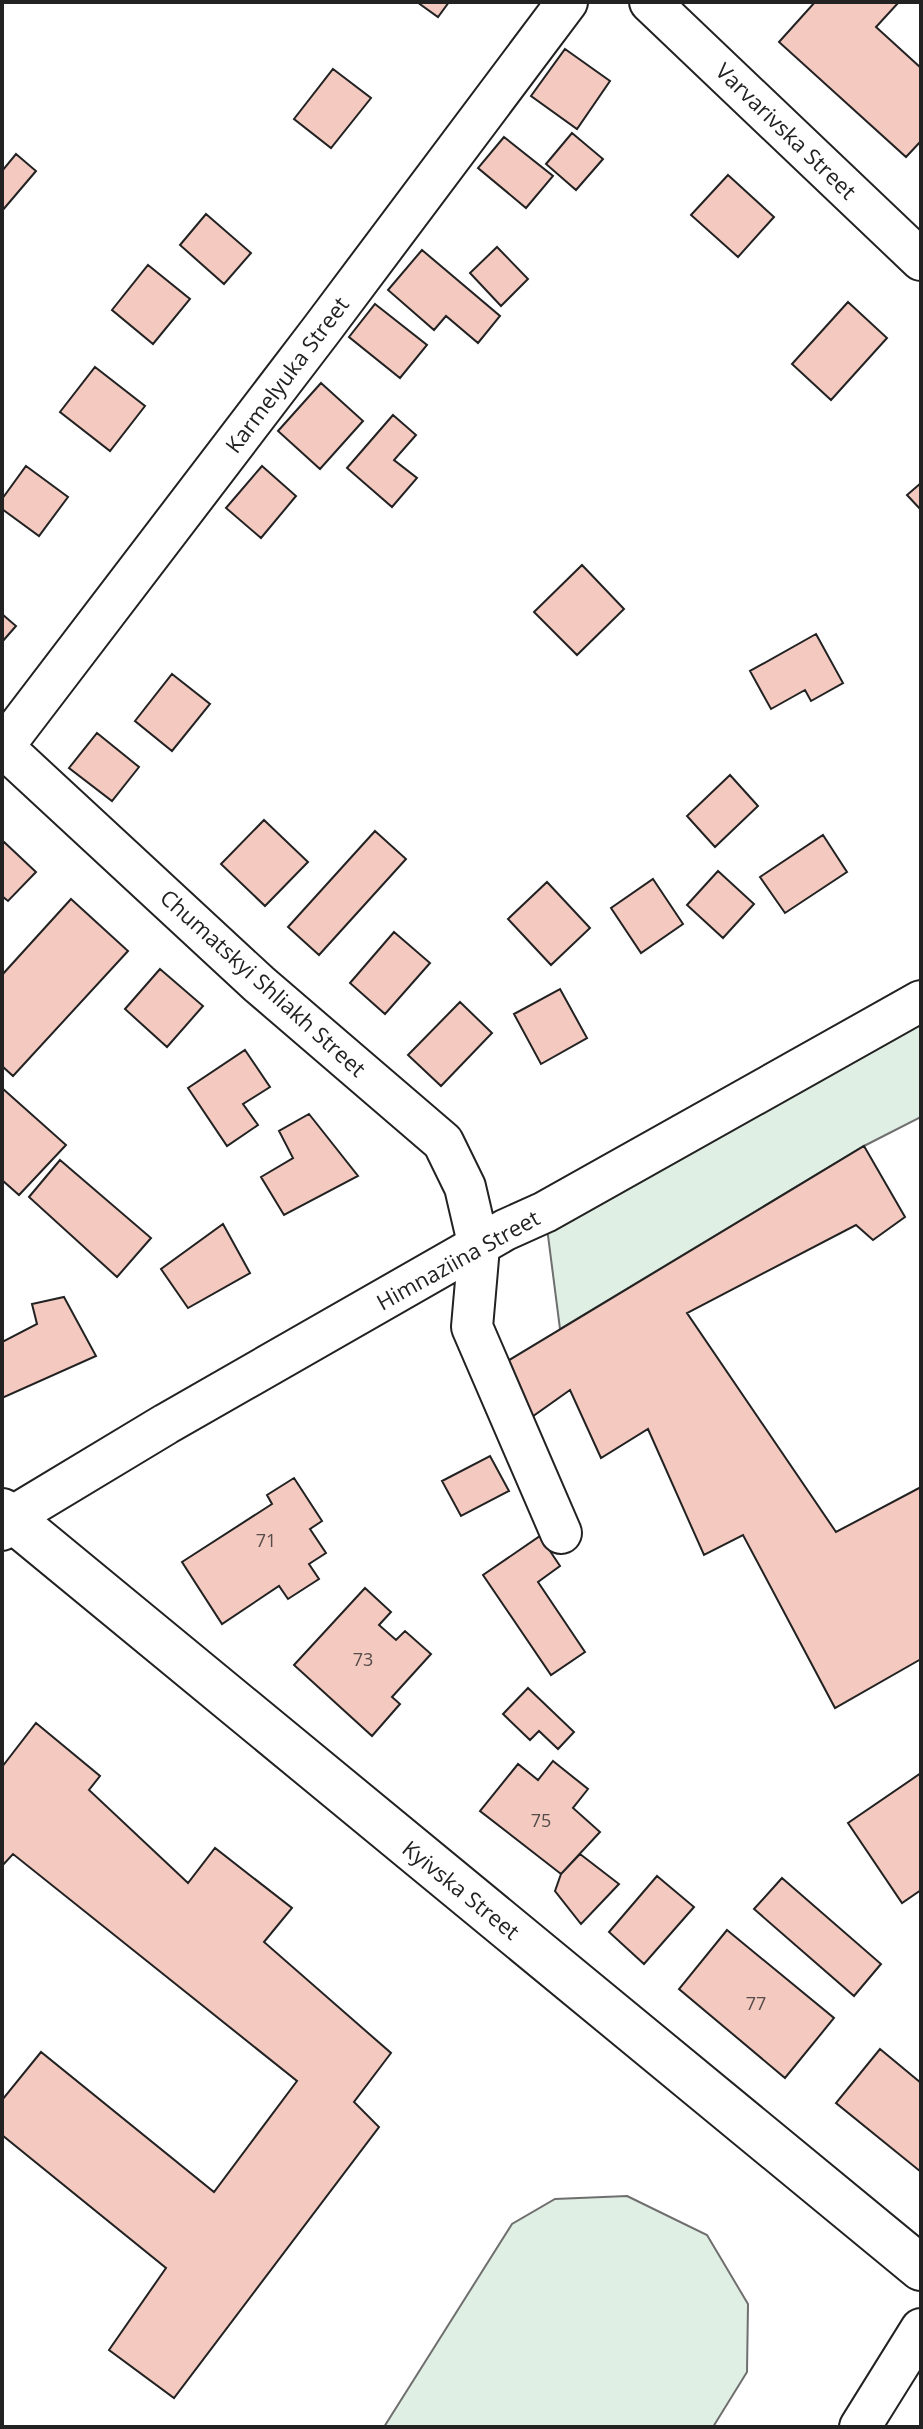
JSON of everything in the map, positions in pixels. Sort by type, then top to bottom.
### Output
[{"type":"main road","name":"Kyivska Street","points":[[5,1519],[921,2268]]},
{"type":"street","name":"Karmelyuka Street","points":[[3,746],[313,342],[567,2]]},
{"type":"street","name":"Varvarivska Street","points":[[650,2],[921,260]]},
{"type":"street","name":"Chumatskyi Shliakh Street","points":[[3,746],[259,984],[443,1142],[465,1187],[479,1247],[472,1327],[561,1533]]},
{"type":"street","name":"Himnaziina Street","points":[[5,1519],[166,1424],[921,1001]]},
{"type":"street","points":[[860,2427],[921,2329]]},
{"type":"green space","points":[[921,1001],[921,1117],[864,1146],[560,1329],[545,1212]]},
{"type":"green space","points":[[627,2196],[707,2235],[748,2304],[747,2372],[713,2427],[384,2427],[512,2224],[555,2199]]},
{"type":"building","points":[[417,2],[449,2],[438,17]]},
{"type":"building","points":[[815,2],[899,2],[876,27],[921,68],[921,141],[906,157],[779,42]]},
{"type":"building","points":[[565,49],[610,81],[577,129],[531,96]]},
{"type":"building","points":[[333,69],[371,98],[331,148],[294,119]]},
{"type":"building","points":[[572,133],[603,159],[576,190],[546,164]]},
{"type":"building","points":[[504,137],[553,176],[526,208],[478,168]]},
{"type":"building","points":[[16,154],[36,171],[2,211],[2,171]]},
{"type":"building","points":[[728,175],[774,217],[738,257],[691,215]]},
{"type":"building","points":[[206,214],[251,253],[224,284],[180,245]]},
{"type":"building","points":[[497,247],[528,279],[501,306],[470,273]]},
{"type":"building","points":[[422,250],[500,316],[478,343],[446,316],[434,330],[388,290]]},
{"type":"building","points":[[148,265],[190,299],[153,344],[112,310]]},
{"type":"building","points":[[848,302],[887,338],[831,400],[792,364]]},
{"type":"building","points":[[375,304],[427,345],[400,378],[349,337]]},
{"type":"building","points":[[95,367],[145,406],[110,451],[60,412]]},
{"type":"building","points":[[321,383],[363,421],[320,469],[278,431]]},
{"type":"building","points":[[393,415],[416,435],[394,460],[417,478],[392,507],[347,468]]},
{"type":"building","points":[[26,466],[68,497],[39,536],[2,509],[2,499]]},
{"type":"building","points":[[262,466],[296,496],[261,538],[226,508]]},
{"type":"building","points":[[921,483],[921,510],[907,495]]},
{"type":"building","points":[[582,565],[624,609],[577,655],[534,612]]},
{"type":"building","points":[[2,614],[16,626],[2,642]]},
{"type":"building","points":[[816,634],[843,683],[811,701],[805,690],[771,709],[750,671]]},
{"type":"building","points":[[172,674],[210,704],[172,751],[135,721]]},
{"type":"building","points":[[97,733],[139,767],[112,801],[69,768]]},
{"type":"building","points":[[730,775],[758,806],[715,847],[687,816]]},
{"type":"building","points":[[264,820],[308,862],[265,906],[221,864]]},
{"type":"building","points":[[375,831],[406,859],[319,955],[288,927]]},
{"type":"building","points":[[823,835],[847,872],[785,913],[760,877]]},
{"type":"building","points":[[3,841],[36,872],[8,901],[2,896]]},
{"type":"building","points":[[718,871],[754,904],[723,938],[687,905]]},
{"type":"building","points":[[653,879],[683,924],[641,953],[611,908]]},
{"type":"building","points":[[547,882],[590,928],[551,965],[508,919]]},
{"type":"building","points":[[71,899],[128,951],[13,1076],[2,1066],[2,975]]},
{"type":"building","points":[[394,932],[430,963],[385,1014],[350,983]]},
{"type":"building","points":[[160,969],[203,1006],[167,1047],[125,1009]]},
{"type":"building","points":[[560,989],[587,1038],[541,1064],[514,1014]]},
{"type":"building","points":[[460,1002],[492,1033],[441,1086],[408,1055]]},
{"type":"building","points":[[245,1050],[270,1087],[243,1104],[258,1125],[227,1146],[188,1088]]},
{"type":"building","points":[[2,1088],[66,1145],[19,1195],[2,1180]]},
{"type":"building","points":[[309,1114],[358,1176],[284,1215],[261,1177],[293,1158],[279,1131]]},
{"type":"building","points":[[864,1146],[905,1217],[873,1240],[856,1225],[687,1313],[836,1532],[921,1487],[921,1659],[835,1708],[743,1535],[704,1555],[648,1429],[601,1458],[570,1390],[529,1419],[501,1365]]},
{"type":"building","points":[[60,1160],[151,1238],[117,1277],[29,1197]]},
{"type":"building","points":[[223,1224],[250,1273],[188,1308],[161,1269]]},
{"type":"building","points":[[64,1297],[96,1356],[2,1398],[2,1342],[37,1324],[32,1304]]},
{"type":"building","points":[[490,1456],[509,1491],[461,1516],[442,1481]]},
{"type":"building","points":[[294,1478],[322,1521],[310,1529],[326,1553],[309,1564],[319,1579],[288,1599],[279,1586],[222,1624],[182,1562],[272,1504],[267,1495]]},
{"type":"building","points":[[540,1536],[560,1566],[538,1582],[585,1652],[551,1675],[483,1575]]},
{"type":"building","points":[[365,1588],[391,1612],[379,1625],[396,1640],[405,1631],[431,1654],[392,1697],[400,1704],[372,1736],[294,1665]]},
{"type":"building","points":[[528,1688],[574,1732],[558,1749],[539,1731],[530,1740],[503,1714]]},
{"type":"building","points":[[36,1723],[100,1776],[89,1790],[188,1883],[215,1848],[292,1908],[264,1942],[391,2053],[354,2102],[379,2127],[174,2398],[109,2350],[166,2268],[2,2135],[2,2100],[41,2052],[214,2192],[297,2081],[13,1854],[2,1866],[2,1767]]},
{"type":"building","points":[[553,1761],[588,1789],[573,1808],[600,1832],[561,1874],[480,1811],[518,1764],[538,1780]]},
{"type":"building","points":[[921,1773],[921,1890],[902,1903],[848,1823]]},
{"type":"building","points":[[580,1854],[619,1884],[581,1924],[555,1891],[561,1874]]},
{"type":"building","points":[[657,1876],[694,1907],[644,1964],[609,1932]]},
{"type":"building","points":[[782,1878],[881,1964],[854,1996],[754,1909]]},
{"type":"building","points":[[727,1930],[834,2018],[785,2078],[679,1989]]},
{"type":"building","points":[[880,2049],[921,2083],[921,2172],[836,2103]]}]
